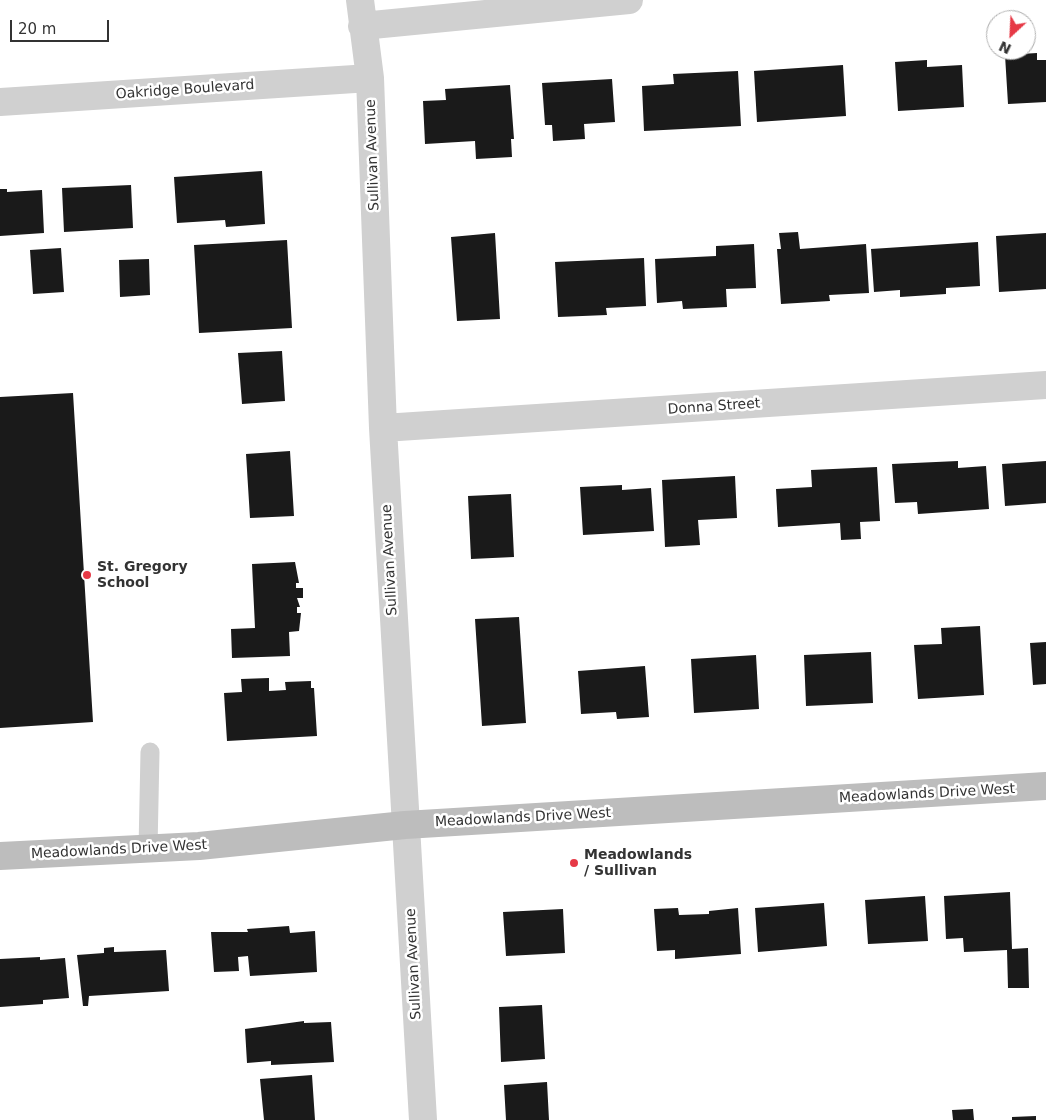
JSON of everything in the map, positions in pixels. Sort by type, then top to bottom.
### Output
[{"type":"main road","name":"Meadowlands Drive West","points":[[0,856],[199,846],[405,825],[1046,786]]},
{"type":"street","points":[[361,13],[629,0]]},
{"type":"street","name":"Sullivan Avenue","points":[[361,13],[370,78],[383,428],[423,1120]]},
{"type":"street","name":"Oakridge Boulevard","points":[[0,102],[370,78]]},
{"type":"street","name":"Donna Street","points":[[383,428],[1046,385]]},
{"type":"lane","points":[[148,849],[150,752]]},
{"type":"building","points":[[1036,53],[1037,60],[1046,60],[1046,102],[1008,104],[1005,60],[1036,60]]},
{"type":"building","points":[[927,60],[927,67],[962,65],[964,107],[898,111],[895,62]]},
{"type":"building","points":[[843,65],[846,116],[757,122],[754,71]]},
{"type":"building","points":[[738,71],[741,126],[644,131],[642,86],[674,84],[673,74]]},
{"type":"building","points":[[612,79],[615,122],[584,124],[585,139],[553,141],[552,125],[545,125],[542,83]]},
{"type":"building","points":[[510,85],[514,139],[511,139],[512,157],[476,159],[475,141],[425,144],[423,101],[446,100],[445,89]]},
{"type":"building","points":[[262,171],[265,224],[226,227],[225,220],[177,223],[174,177]]},
{"type":"building","points":[[131,185],[133,228],[64,232],[62,188]]},
{"type":"building","points":[[0,189],[7,189],[7,192],[42,190],[44,233],[0,236]]},
{"type":"building","points":[[798,232],[800,249],[866,244],[869,293],[829,295],[830,301],[781,304],[777,249],[781,249],[779,233]]},
{"type":"building","points":[[495,233],[500,319],[457,321],[451,237]]},
{"type":"building","points":[[1046,233],[1046,289],[999,292],[996,236]]},
{"type":"building","points":[[287,240],[292,328],[199,333],[194,245]]},
{"type":"building","points":[[978,242],[980,286],[946,288],[946,294],[900,297],[900,290],[874,292],[871,249]]},
{"type":"building","points":[[754,244],[756,288],[726,289],[727,307],[683,309],[682,301],[657,303],[655,259],[716,256],[716,246]]},
{"type":"building","points":[[61,248],[64,292],[33,294],[30,250]]},
{"type":"building","points":[[644,258],[646,306],[606,308],[607,315],[558,317],[555,262]]},
{"type":"building","points":[[149,259],[150,295],[120,297],[119,260]]},
{"type":"building","points":[[282,351],[285,401],[242,404],[238,353]]},
{"type":"building","points":[[73,393],[93,722],[0,728],[0,397]]},
{"type":"building","points":[[290,451],[294,516],[250,518],[246,454]]},
{"type":"building","points":[[958,461],[958,468],[986,466],[989,509],[918,514],[917,502],[895,503],[892,464]]},
{"type":"building","points":[[1046,461],[1046,503],[1005,506],[1002,464]]},
{"type":"building","points":[[877,467],[880,521],[860,522],[861,539],[841,540],[840,523],[778,527],[776,489],[812,487],[811,470]]},
{"type":"building","points":[[735,476],[737,518],[698,520],[700,545],[665,547],[662,480]]},
{"type":"building","points":[[622,485],[622,490],[651,488],[654,531],[583,535],[580,487]]},
{"type":"building","points":[[511,494],[514,557],[471,559],[468,496]]},
{"type":"building","points":[[295,562],[299,583],[296,583],[296,588],[303,588],[303,598],[297,598],[300,607],[297,607],[297,613],[301,613],[299,631],[289,632],[290,656],[232,658],[231,629],[255,628],[252,564]]},
{"type":"building","points":[[519,617],[526,723],[482,726],[475,619]]},
{"type":"building","points":[[980,626],[984,695],[918,699],[914,645],[942,644],[941,628]]},
{"type":"building","points":[[1046,642],[1046,684],[1033,685],[1030,643]]},
{"type":"building","points":[[871,652],[873,703],[806,706],[804,655]]},
{"type":"building","points":[[756,655],[759,709],[694,713],[691,659]]},
{"type":"building","points":[[645,666],[649,717],[617,719],[616,712],[581,714],[578,671]]},
{"type":"building","points":[[269,678],[269,691],[286,690],[285,682],[311,681],[311,688],[314,688],[317,736],[227,741],[224,693],[242,692],[241,679]]},
{"type":"building","points":[[1010,892],[1012,949],[1028,948],[1029,988],[1008,988],[1007,950],[964,952],[963,938],[946,939],[944,896]]},
{"type":"building","points":[[925,896],[928,941],[868,944],[865,900]]},
{"type":"building","points":[[824,903],[827,946],[758,952],[755,908]]},
{"type":"building","points":[[678,908],[679,915],[709,914],[709,911],[738,908],[741,954],[675,959],[675,950],[657,951],[654,909]]},
{"type":"building","points":[[563,909],[565,953],[506,956],[503,912]]},
{"type":"building","points":[[289,926],[290,933],[315,931],[317,972],[250,976],[248,956],[238,957],[239,971],[214,972],[211,932],[248,932],[247,929]]},
{"type":"building","points":[[114,947],[114,952],[166,950],[169,991],[89,996],[88,1006],[83,1006],[77,955],[104,953],[104,948]]},
{"type":"building","points":[[40,957],[40,960],[65,958],[69,998],[43,1000],[43,1004],[0,1007],[0,959]]},
{"type":"building","points":[[542,1005],[545,1059],[501,1062],[499,1007]]},
{"type":"building","points":[[304,1021],[304,1023],[331,1022],[334,1062],[271,1065],[271,1061],[247,1063],[245,1029]]},
{"type":"building","points":[[312,1075],[315,1120],[264,1120],[260,1079]]},
{"type":"building","points":[[547,1082],[549,1120],[506,1120],[504,1085]]},
{"type":"building","points":[[973,1109],[974,1120],[953,1120],[952,1110]]},
{"type":"building","points":[[1036,1116],[1036,1120],[1012,1120],[1012,1117]]},
{"type":"place","name":"St. Gregory School","points":[[87,575]]},
{"type":"place","name":"Meadowlands / Sullivan","points":[[574,863]]}]
